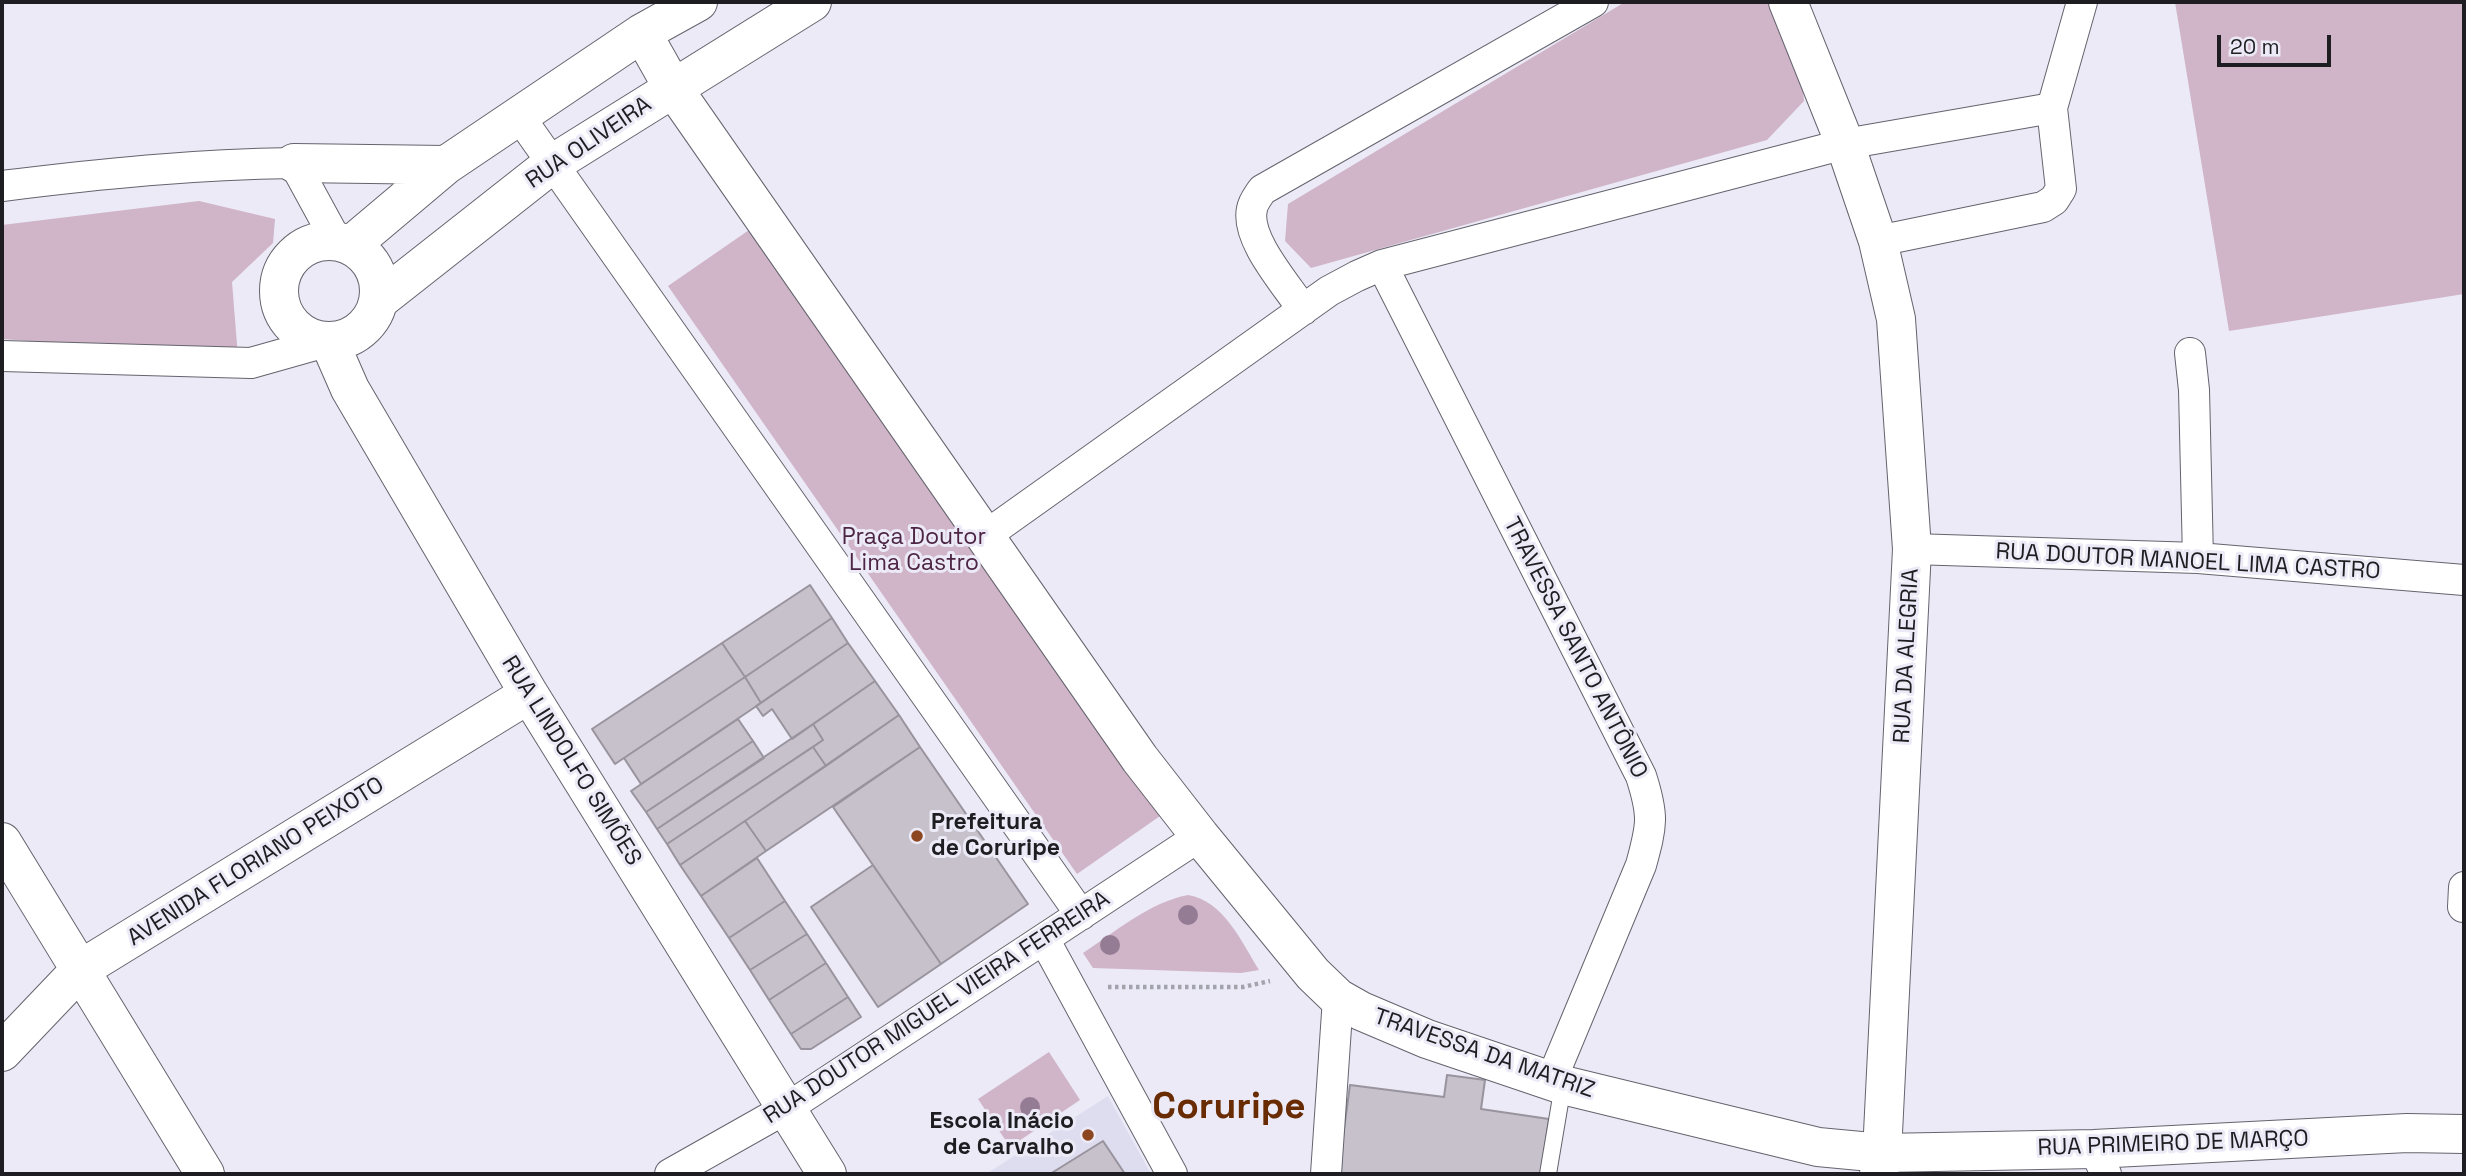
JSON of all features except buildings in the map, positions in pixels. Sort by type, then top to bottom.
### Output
[{"type":"street","points":[[343,243],[446,164],[642,33],[698,2]]},
{"type":"street","name":"RUA OLIVEIRA","points":[[378,301],[552,164],[812,2]]},
{"type":"street","points":[[1303,310],[1257,241],[1251,222],[1252,207],[1262,190],[1592,2]]},
{"type":"street","name":"RUA DA ALEGRIA","points":[[1788,2],[1845,144],[1878,241],[1896,319],[1912,549],[1881,1164]]},
{"type":"street","points":[[1878,241],[2043,207],[2054,200],[2061,189],[2052,108],[2082,2]]},
{"type":"street","points":[[642,33],[673,88],[1132,748],[1200,836]]},
{"type":"street","points":[[985,536],[1303,310],[1357,275],[1382,265],[1845,144],[2052,108]]},
{"type":"street","points":[[519,116],[1081,915]]},
{"type":"street","points":[[2,186],[215,163],[446,164]]},
{"type":"street","points":[[294,163],[343,243]]},
{"type":"street","points":[[2,356],[251,363],[345,339],[361,330],[372,317],[378,301],[379,284],[373,267],[364,255],[343,243],[319,241],[304,246],[291,257],[282,271],[278,287],[286,318],[298,331],[312,338],[329,341]]},
{"type":"street","name":"TRAVESSA SANTO ANTÔNIO","points":[[1382,265],[1641,776],[1650,804],[1651,829],[1641,865],[1557,1083]]},
{"type":"street","name":"RUA LINDOLFO SIMÕES","points":[[329,341],[350,389],[529,694],[827,1174]]},
{"type":"street","points":[[2189,353],[2194,390],[2198,558]]},
{"type":"street","name":"RUA DOUTOR MANOEL LIMA CASTRO","points":[[1912,549],[2198,558],[2464,580]]},
{"type":"street","name":"AVENIDA FLORIANO PEIXOTO","points":[[2,1052],[81,969],[529,694]]},
{"type":"street","name":"RUA DOUTOR MIGUEL VIEIRA FERREIRA","points":[[670,1174],[787,1108],[1200,836]]},
{"type":"street","name":"TRAVESSA DA MATRIZ","points":[[1200,836],[1312,974],[1338,998],[1361,1012],[1426,1039],[1557,1083],[1881,1164]]},
{"type":"street","points":[[2,842],[205,1174]]},
{"type":"street","points":[[2463,907],[2464,887]]},
{"type":"street","points":[[1044,939],[1172,1174]]},
{"type":"street","points":[[1326,1174],[1338,998]]},
{"type":"street","name":"RUA PRIMEIRO DE MARÇO","points":[[1881,1164],[2100,1162],[2407,1133],[2464,1134]]},
{"type":"lane","points":[[1548,1174],[1557,1083]]},
{"type":"path","points":[[1071,989],[1243,987],[1273,980]]},
{"type":"shaded area","name":"Escola Inácio de Carvalho","points":[[1108,1096],[1151,1174],[986,1174]]},
{"type":"green space","points":[[1625,2],[1772,2],[1800,61],[1804,101],[1767,140],[1311,268],[1285,241],[1288,204]]},
{"type":"green space","points":[[2175,2],[2464,2],[2464,294],[2229,331]]},
{"type":"green space","points":[[199,201],[275,219],[273,243],[232,282],[238,357],[2,339],[2,225]]},
{"type":"green space","name":"Praça Doutor Lima Castro","points":[[752,228],[1160,816],[1077,874],[668,286]]},
{"type":"green space","points":[[1188,895],[1212,905],[1222,914],[1259,970],[1241,973],[1093,968],[1083,953],[1147,911]]},
{"type":"green space","points":[[1049,1052],[1080,1100],[1010,1147],[978,1099]]},
{"type":"place","name":"Prefeitura de Coruripe","points":[[917,836]]},
{"type":"place","name":"Escola Inácio de Carvalho","points":[[1088,1135]]},
{"type":"district","name":"Coruripe","points":[[1229,1108]]}]
